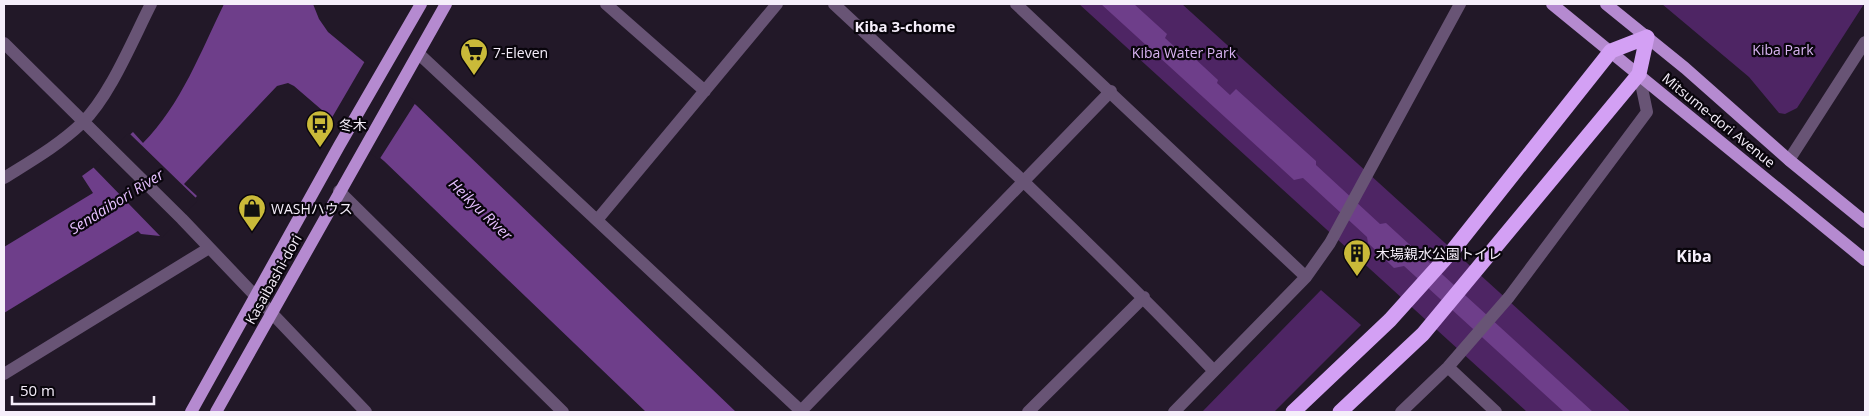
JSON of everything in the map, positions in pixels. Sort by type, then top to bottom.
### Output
[{"type":"highway","points":[[1293,412],[1390,320],[1453,250],[1611,51],[1647,37]]},
{"type":"highway","points":[[1340,412],[1423,334],[1639,74],[1647,37]]},
{"type":"main road","name":"Kasaibashi-dori","points":[[191,412],[339,146],[421,4]]},
{"type":"main road","name":"Kasaibashi-dori","points":[[216,412],[446,4]]},
{"type":"main road","name":"Mitsume-dori Avenue","points":[[1552,4],[1865,260]]},
{"type":"main road","name":"Mitsume-dori Avenue","points":[[1606,4],[1693,74],[1789,160],[1865,222]]},
{"type":"street","points":[[4,178],[48,151],[83,122],[109,86],[152,4]]},
{"type":"street","points":[[606,4],[705,91]]},
{"type":"street","points":[[597,220],[777,4]]},
{"type":"street","points":[[834,4],[1024,181],[1144,297],[1214,370]]},
{"type":"street","points":[[1016,4],[1306,278]]},
{"type":"street","points":[[1174,412],[1306,278],[1330,243],[1460,4]]},
{"type":"street","points":[[1789,160],[1865,42]]},
{"type":"street","points":[[4,43],[182,220],[366,412]]},
{"type":"street","points":[[419,54],[802,412],[1110,91]]},
{"type":"street","points":[[1401,412],[1448,367],[1509,297],[1647,112],[1639,74]]},
{"type":"street","points":[[340,191],[563,412]]},
{"type":"street","points":[[4,374],[209,248]]},
{"type":"street","points":[[1028,412],[1144,297]]},
{"type":"street","points":[[1448,367],[1496,412]]},
{"type":"green space","name":"Kiba Water Park","points":[[1079,4],[1182,4],[1631,412],[1527,412]]},
{"type":"green space","name":"Kiba Park","points":[[1662,4],[1864,4],[1797,108],[1785,114],[1779,113],[1749,77]]},
{"type":"green space","points":[[1321,290],[1361,325],[1274,412],[1202,412]]},
{"type":"water","points":[[224,4],[313,4],[319,19],[328,32],[416,105],[736,412],[646,412],[384,161],[288,83],[277,86],[184,184],[197,196],[160,236],[141,234],[138,231],[4,313],[4,247],[93,193],[82,176],[133,132],[143,143],[179,95]]},
{"type":"water","points":[[1101,4],[1134,4],[1167,34],[1165,38],[1187,58],[1191,55],[1218,80],[1217,83],[1230,95],[1236,89],[1316,161],[1316,165],[1380,224],[1386,223],[1593,412],[1564,412],[1404,266],[1394,268],[1368,243],[1367,237],[1303,178],[1294,180]]},
{"type":"pier","points":[[365,61],[416,102],[379,160],[330,121]]},
{"type":"pier","points":[[129,133],[198,200],[162,238],[92,166]]},
{"type":"place","name":"7-Eleven","points":[[474,76]]},
{"type":"place","name":"冬木","points":[[320,148]]},
{"type":"place","name":"WASHハウス","points":[[252,232]]},
{"type":"place","name":"木場親水公園トイレ","points":[[1357,277]]},
{"type":"district","name":"Kiba 3-chome","points":[[905,26]]},
{"type":"district","name":"Kiba","points":[[1694,256]]},
{"type":"water label","name":"Sendaibori River","points":[[116,201]]},
{"type":"water label","name":"Heikyu River","points":[[481,209]]}]
